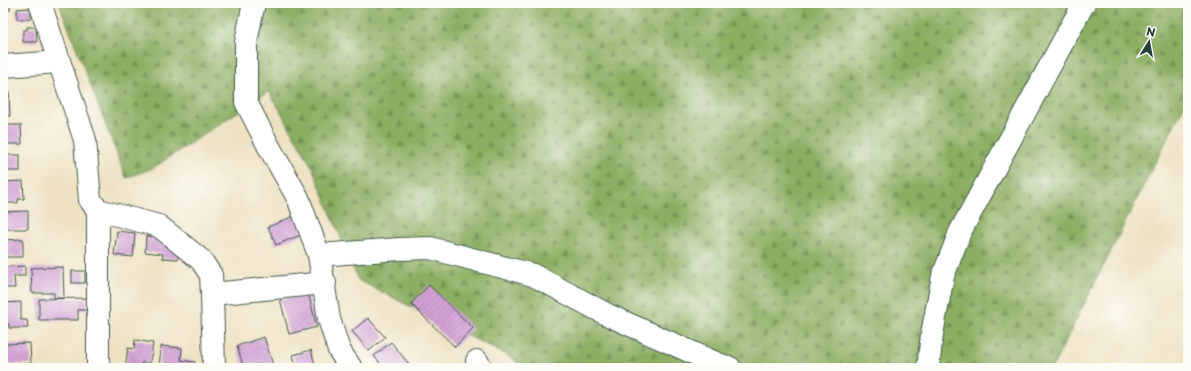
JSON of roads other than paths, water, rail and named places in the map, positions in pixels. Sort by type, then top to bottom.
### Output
[{"type":"street","points":[[40,3],[85,140],[90,200],[98,210],[159,226],[201,260],[211,275],[214,368]]},
{"type":"street","points":[[254,3],[246,42],[246,102],[298,198],[319,255],[325,283],[329,319],[340,350],[351,368]]},
{"type":"street","points":[[928,368],[942,276],[960,232],[1084,3]]},
{"type":"street","points":[[3,66],[59,62]]},
{"type":"street","points":[[98,210],[98,368]]},
{"type":"street","points":[[319,255],[430,248],[533,276],[608,315],[730,368]]},
{"type":"street","points":[[212,294],[325,283]]}]
